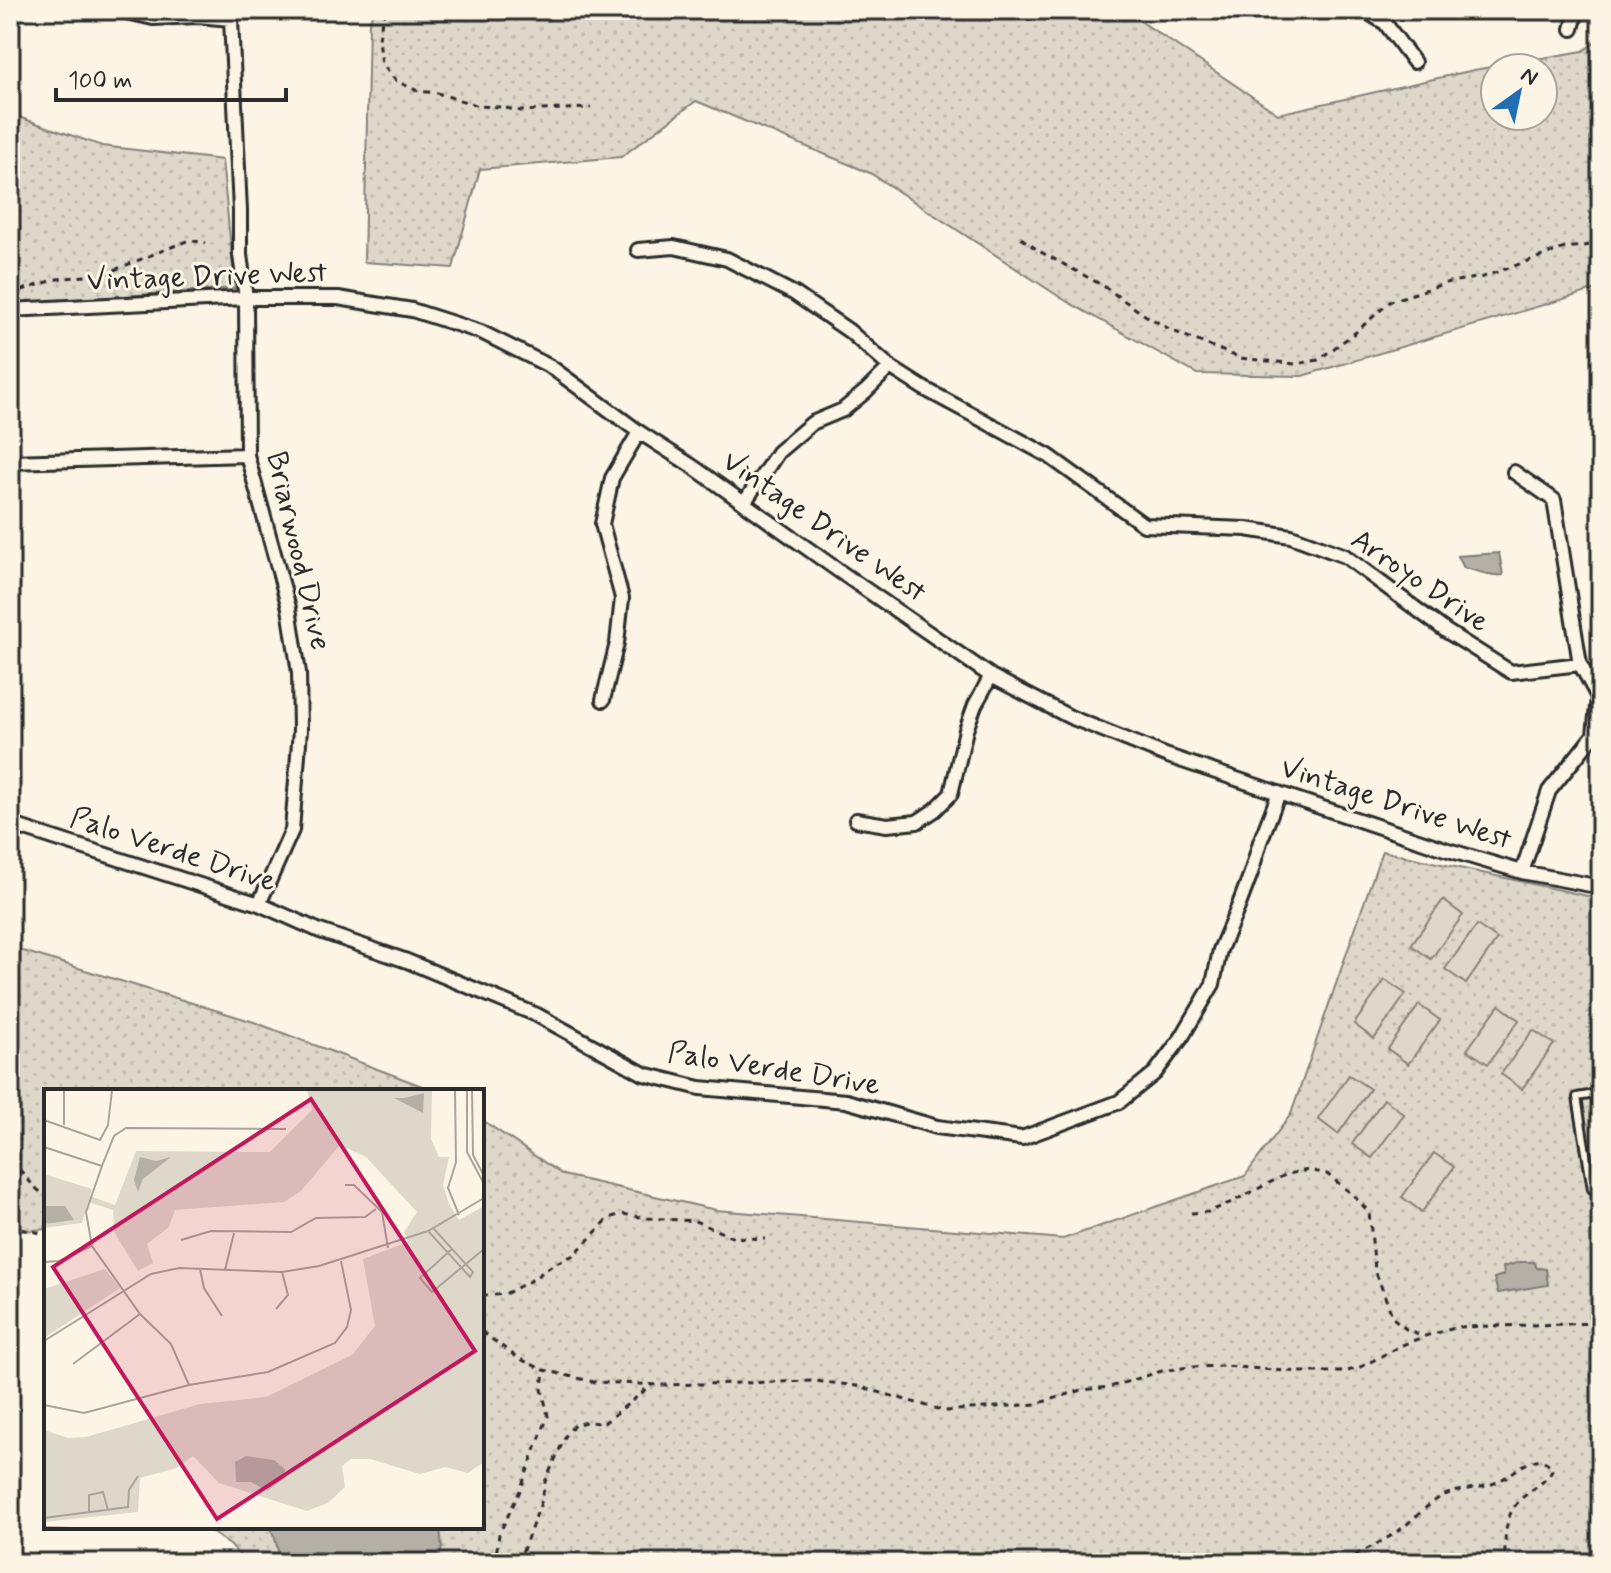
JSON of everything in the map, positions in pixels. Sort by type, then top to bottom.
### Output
[{"type":"street","points":[[118,10],[153,18],[232,15]]},
{"type":"street","points":[[1364,10],[1385,23],[1414,62]]},
{"type":"street","points":[[1572,29],[1577,10]]},
{"type":"street","name":"Briarwood Drive","points":[[232,15],[240,255],[246,298],[247,455],[289,608],[299,673],[300,730],[292,830],[259,904]]},
{"type":"street","name":"Arroyo Drive","points":[[638,250],[674,247],[727,259],[795,294],[849,331],[890,367],[1049,456],[1144,525],[1246,529],[1291,536],[1345,556],[1446,631],[1511,672],[1580,664]]},
{"type":"street","name":"Vintage Drive West","points":[[10,310],[246,298],[338,298],[412,310],[481,332],[551,367],[639,432],[991,676],[1070,717],[1168,756],[1445,849],[1522,872],[1601,887]]},
{"type":"street","points":[[744,503],[778,452],[812,423],[843,410],[890,367]]},
{"type":"street","points":[[603,700],[617,643],[622,598],[602,524],[612,478],[639,432]]},
{"type":"street","points":[[10,462],[247,455]]},
{"type":"street","points":[[1514,472],[1554,500],[1580,664],[1598,697],[1594,735],[1549,791],[1522,872]]},
{"type":"street","points":[[856,820],[887,825],[917,822],[951,794],[966,730],[991,676]]},
{"type":"street","name":"Palo Verde Drive","points":[[10,824],[259,904],[320,931],[407,961],[537,1015],[644,1074],[700,1088],[846,1101],[937,1127],[1022,1138],[1119,1102],[1155,1073],[1182,1037],[1213,984],[1220,950],[1279,793]]},
{"type":"lane","points":[[1601,1093],[1577,1097],[1592,1189],[1601,1188]]},
{"type":"path","points":[[387,10],[379,39],[382,64],[396,81],[418,91],[437,93],[479,106],[521,111],[591,108]]},
{"type":"path","points":[[1021,238],[1173,331],[1240,358],[1296,364],[1318,360],[1391,301],[1449,282],[1483,277],[1565,248],[1601,244]]},
{"type":"path","points":[[10,294],[57,279],[104,274],[189,240],[206,243]]},
{"type":"path","points":[[10,1163],[15,1164],[33,1187],[44,1194]]},
{"type":"path","points":[[1191,1213],[1208,1212],[1287,1174],[1309,1170],[1327,1174],[1369,1212],[1375,1270],[1393,1318],[1406,1329],[1425,1336]]},
{"type":"path","points":[[484,1296],[505,1294],[574,1255],[609,1218],[622,1214],[695,1221],[732,1237],[765,1239]]},
{"type":"path","points":[[10,1227],[44,1232]]},
{"type":"path","points":[[484,1333],[518,1358],[544,1370],[594,1382],[663,1385],[816,1381],[857,1386],[945,1411],[1036,1404],[1082,1390],[1110,1387],[1162,1371],[1189,1367],[1345,1372],[1425,1336],[1459,1327],[1601,1323]]},
{"type":"path","points":[[495,1563],[499,1534],[519,1493],[548,1416],[542,1389],[544,1370]]},
{"type":"path","points":[[518,1563],[542,1500],[545,1482],[566,1435],[574,1425],[604,1423],[649,1384]]},
{"type":"path","points":[[1346,1563],[1401,1529],[1440,1498],[1457,1490],[1490,1485],[1527,1462],[1541,1459],[1552,1470],[1547,1480],[1519,1501],[1510,1514],[1505,1538],[1505,1563]]},
{"type":"shaded area","points":[[374,10],[1124,10],[1278,114],[1479,69],[1479,132],[1559,132],[1559,55],[1583,51],[1601,38],[1601,288],[1302,376],[1197,374],[1066,301],[870,173],[696,101],[621,157],[480,169],[453,268],[364,262],[369,23]]},
{"type":"shaded area","points":[[10,114],[102,146],[222,160],[235,288],[10,302]]},
{"type":"shaded area","points":[[1499,553],[1503,575],[1464,568],[1458,556]]},
{"type":"shaded area","points":[[1382,851],[1601,899],[1601,1563],[247,1563],[230,1545],[207,1529],[484,1529],[484,1121],[563,1175],[716,1210],[1063,1239],[1245,1176],[1291,1114]]},
{"type":"shaded area","points":[[1443,900],[1463,915],[1431,959],[1411,945]]},
{"type":"shaded area","points":[[1477,925],[1497,939],[1466,984],[1445,969]]},
{"type":"shaded area","points":[[10,947],[254,1022],[430,1089],[44,1089],[44,1229],[10,1232]]},
{"type":"shaded area","points":[[1385,980],[1406,994],[1374,1039],[1354,1024]]},
{"type":"shaded area","points":[[1419,1005],[1440,1020],[1408,1064],[1388,1049]]},
{"type":"shaded area","points":[[1499,1005],[1519,1020],[1488,1064],[1467,1050]]},
{"type":"shaded area","points":[[1533,1030],[1554,1044],[1522,1089],[1501,1074]]},
{"type":"shaded area","points":[[1349,1075],[1370,1089],[1338,1134],[1318,1119]]},
{"type":"shaded area","points":[[1384,1099],[1404,1114],[1372,1158],[1352,1144]]},
{"type":"shaded area","points":[[1434,1153],[1454,1167],[1422,1212],[1402,1197]]},
{"type":"shaded area","points":[[1534,1262],[1537,1268],[1546,1269],[1548,1285],[1498,1293],[1494,1278],[1504,1275],[1503,1267]]},
{"type":"shaded area","points":[[271,1529],[440,1529],[442,1548],[437,1563],[281,1563]]}]
